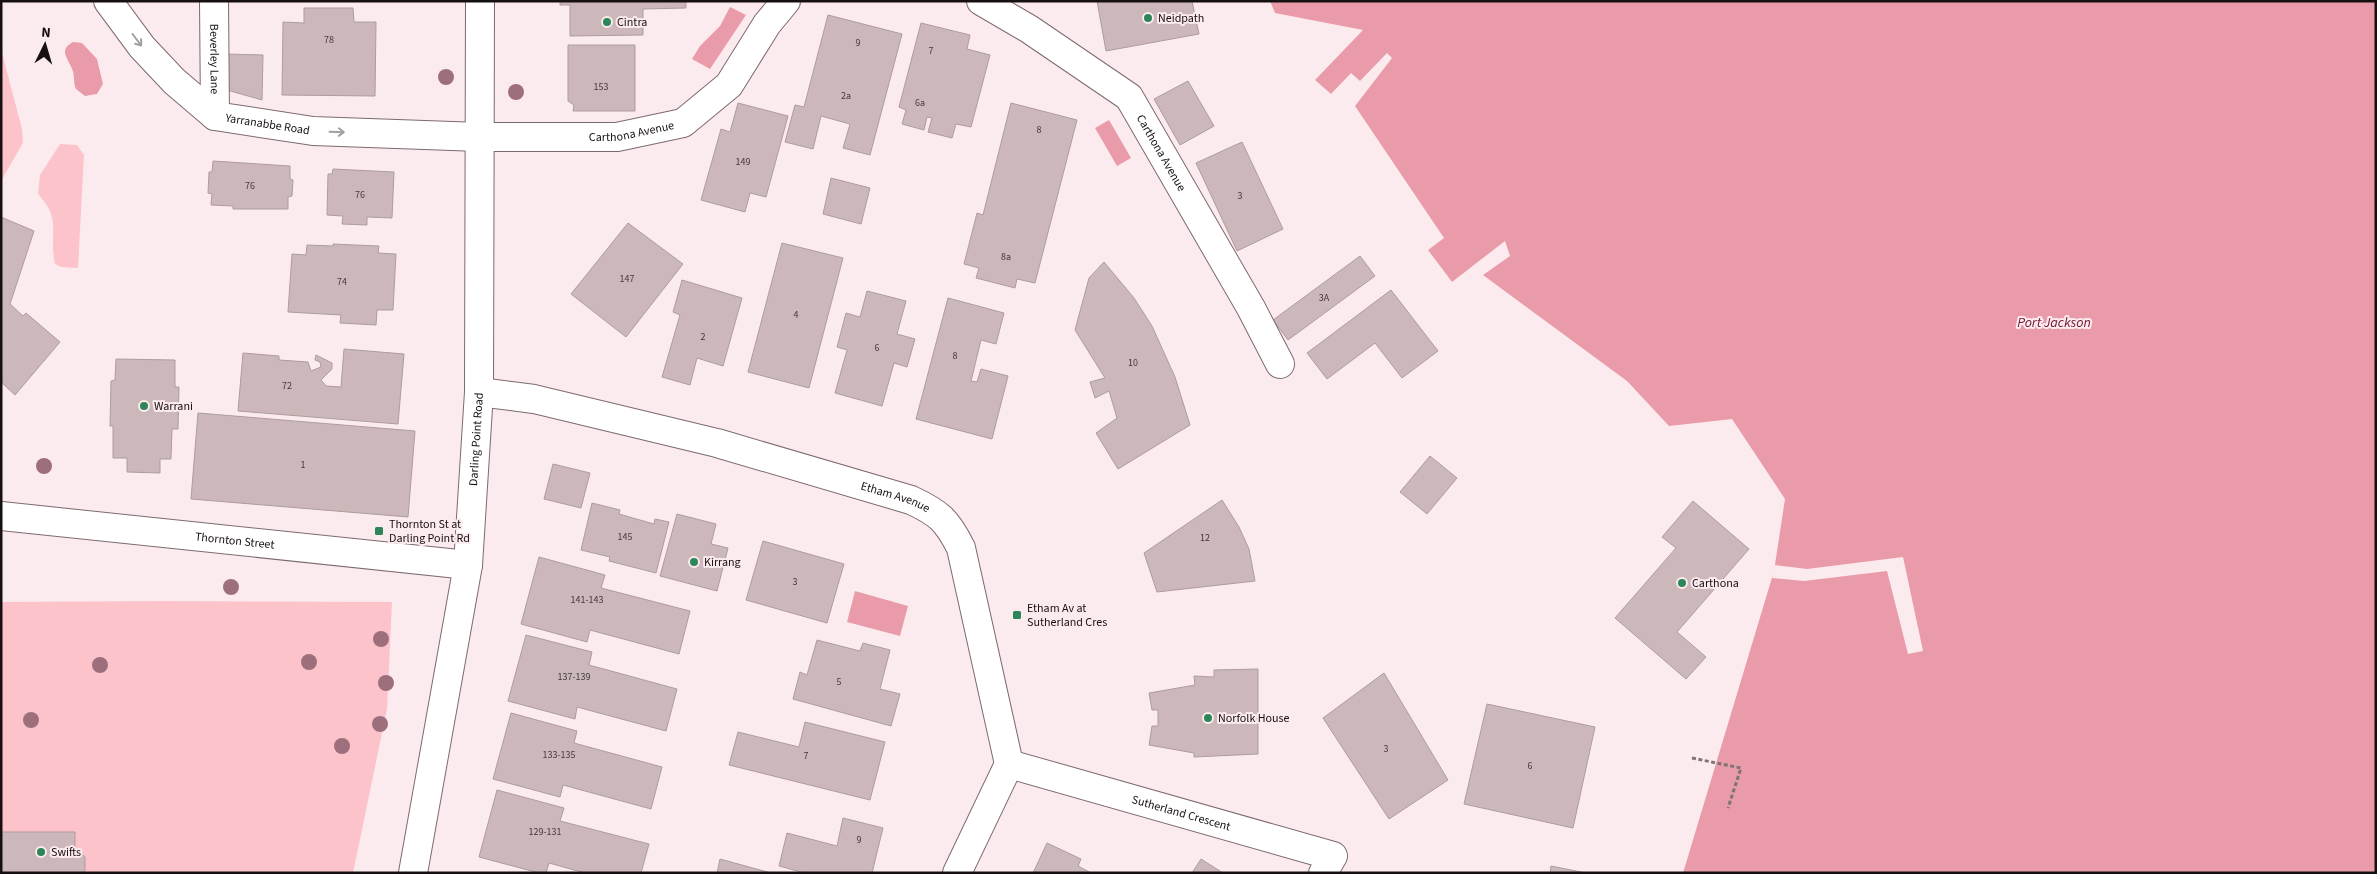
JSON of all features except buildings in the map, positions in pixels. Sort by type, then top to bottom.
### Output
[{"type":"street","name":"Yarranabbe Road","points":[[108,1],[142,47],[174,81],[215,116],[313,131],[480,137]]},
{"type":"street","name":"Beverley Lane","points":[[214,1],[215,116]]},
{"type":"street","name":"Darling Point Road","points":[[413,873],[468,565],[479,392],[480,1]]},
{"type":"street","name":"Carthona Avenue","points":[[480,137],[617,137],[683,123],[729,85],[767,24],[786,1]]},
{"type":"street","name":"Carthona Avenue","points":[[981,1],[1028,29],[1129,97],[1251,308],[1280,364]]},
{"type":"street","name":"Etham Avenue","points":[[479,392],[534,399],[717,444],[902,497],[935,512],[951,528],[961,548],[1009,764]]},
{"type":"street","name":"Thornton Street","points":[[1,516],[468,565]]},
{"type":"street","points":[[957,873],[1009,764]]},
{"type":"street","name":"Sutherland Crescent","points":[[1009,764],[1333,856],[1323,873]]},
{"type":"path","points":[[1692,758],[1741,768],[1728,808]]},
{"type":"shaded area","points":[[1,49],[22,129],[23,143],[1,181]]},
{"type":"shaded area","points":[[60,144],[77,145],[84,155],[78,268],[61,267],[55,264],[53,220],[46,203],[38,194],[40,175]]},
{"type":"shaded area","points":[[1,602],[392,602],[387,709],[353,873],[84,873],[85,857],[75,847],[75,832],[1,832]]},
{"type":"water","name":"Port Jackson","points":[[1270,1],[2376,1],[2376,873],[1683,873],[1774,571],[1785,499],[1732,419],[1669,426],[1627,381],[1483,275],[1510,256],[1505,241],[1452,282],[1428,250],[1444,238],[1355,106],[1392,58],[1387,53],[1360,81],[1351,73],[1331,94],[1315,80],[1363,30],[1275,13]]},
{"type":"water","points":[[730,7],[746,15],[710,69],[692,59],[700,46],[720,26]]},
{"type":"water","points":[[73,42],[82,43],[97,59],[103,84],[97,94],[85,96],[76,89],[73,71],[65,54],[68,45]]},
{"type":"water","points":[[1109,120],[1131,158],[1117,166],[1095,128]]},
{"type":"water","points":[[855,591],[908,606],[900,636],[847,622]]},
{"type":"pier","points":[[1903,557],[1923,651],[1908,654],[1887,571],[1804,581],[1772,578],[1775,565],[1807,569]]},
{"type":"place","name":"Neidpath","points":[[1148,18]]},
{"type":"place","name":"Cintra","points":[[607,22]]},
{"type":"place","name":"Warrani","points":[[144,406]]},
{"type":"place","name":"Thornton St at Darling Point Rd","points":[[379,531]]},
{"type":"place","name":"Kirrang","points":[[694,562]]},
{"type":"place","name":"Carthona","points":[[1682,583]]},
{"type":"place","name":"Etham Av at Sutherland Cres","points":[[1017,615]]},
{"type":"place","name":"Norfolk House","points":[[1208,718]]},
{"type":"place","name":"Swifts","points":[[41,852]]}]
